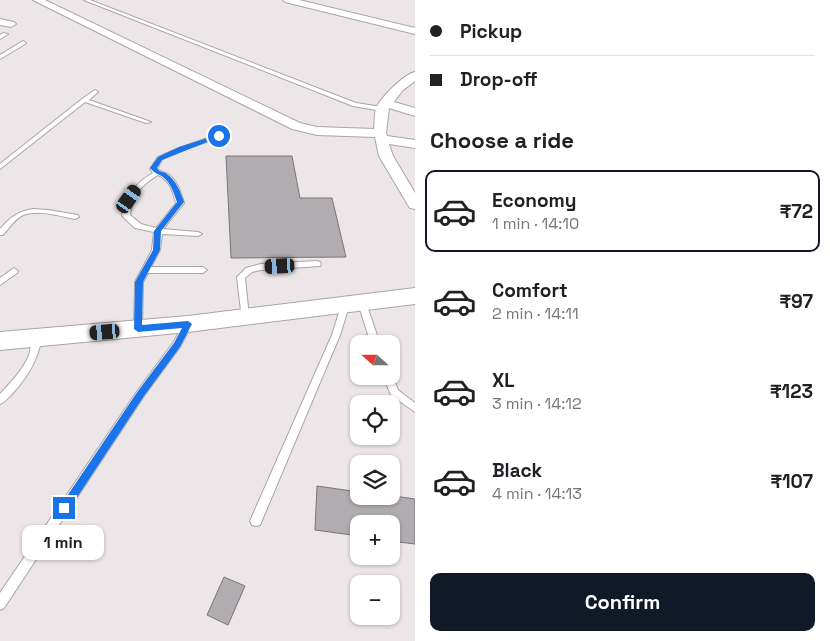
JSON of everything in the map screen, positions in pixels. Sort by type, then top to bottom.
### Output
[{"type":"street","points":[[38,0],[296,126],[317,131],[381,136],[415,144]]},
{"type":"street","points":[[288,0],[415,31]]},
{"type":"street","points":[[0,22],[11,24]]},
{"type":"street","points":[[415,75],[398,89],[384,106],[381,136],[386,156],[415,205]]},
{"type":"street","points":[[384,106],[415,112]]},
{"type":"street","points":[[0,341],[188,324],[415,296]]},
{"type":"lane","points":[[86,0],[348,102],[384,106]]},
{"type":"lane","points":[[0,57],[23,44]]},
{"type":"lane","points":[[0,166],[95,92]]},
{"type":"lane","points":[[84,100],[148,122]]},
{"type":"lane","points":[[138,329],[139,282],[156,250],[158,231],[180,202],[176,189],[171,182],[165,176],[157,173],[154,168],[160,158],[219,136]]},
{"type":"lane","points":[[157,173],[139,184],[129,199],[126,215],[138,226],[158,231],[198,234]]},
{"type":"lane","points":[[0,232],[19,214],[25,212],[47,212],[75,217]]},
{"type":"lane","points":[[245,317],[241,277],[249,270],[260,267],[317,264]]},
{"type":"lane","points":[[145,270],[203,270]]},
{"type":"lane","points":[[0,282],[14,271]]},
{"type":"lane","points":[[256,521],[336,335],[354,305],[371,335]]},
{"type":"lane","points":[[0,604],[141,393],[177,345],[188,324]]},
{"type":"lane","points":[[0,400],[18,382],[30,366],[35,354],[38,338]]},
{"type":"lane","points":[[391,385],[394,392],[415,408]]},
{"type":"building","points":[[226,156],[292,156],[300,198],[332,198],[346,257],[231,258]]},
{"type":"building","points":[[317,486],[350,491],[350,505],[400,505],[400,497],[415,499],[415,544],[400,542],[400,515],[350,515],[350,535],[315,530]]},
{"type":"building","points":[[224,577],[245,586],[228,625],[207,615]]},
{"type":"route","points":[[64,508],[141,393],[177,345],[188,324],[138,329],[139,282],[156,250],[158,231],[176,210],[180,202],[176,189],[165,176],[157,173],[154,168],[160,158],[219,136]]}]
